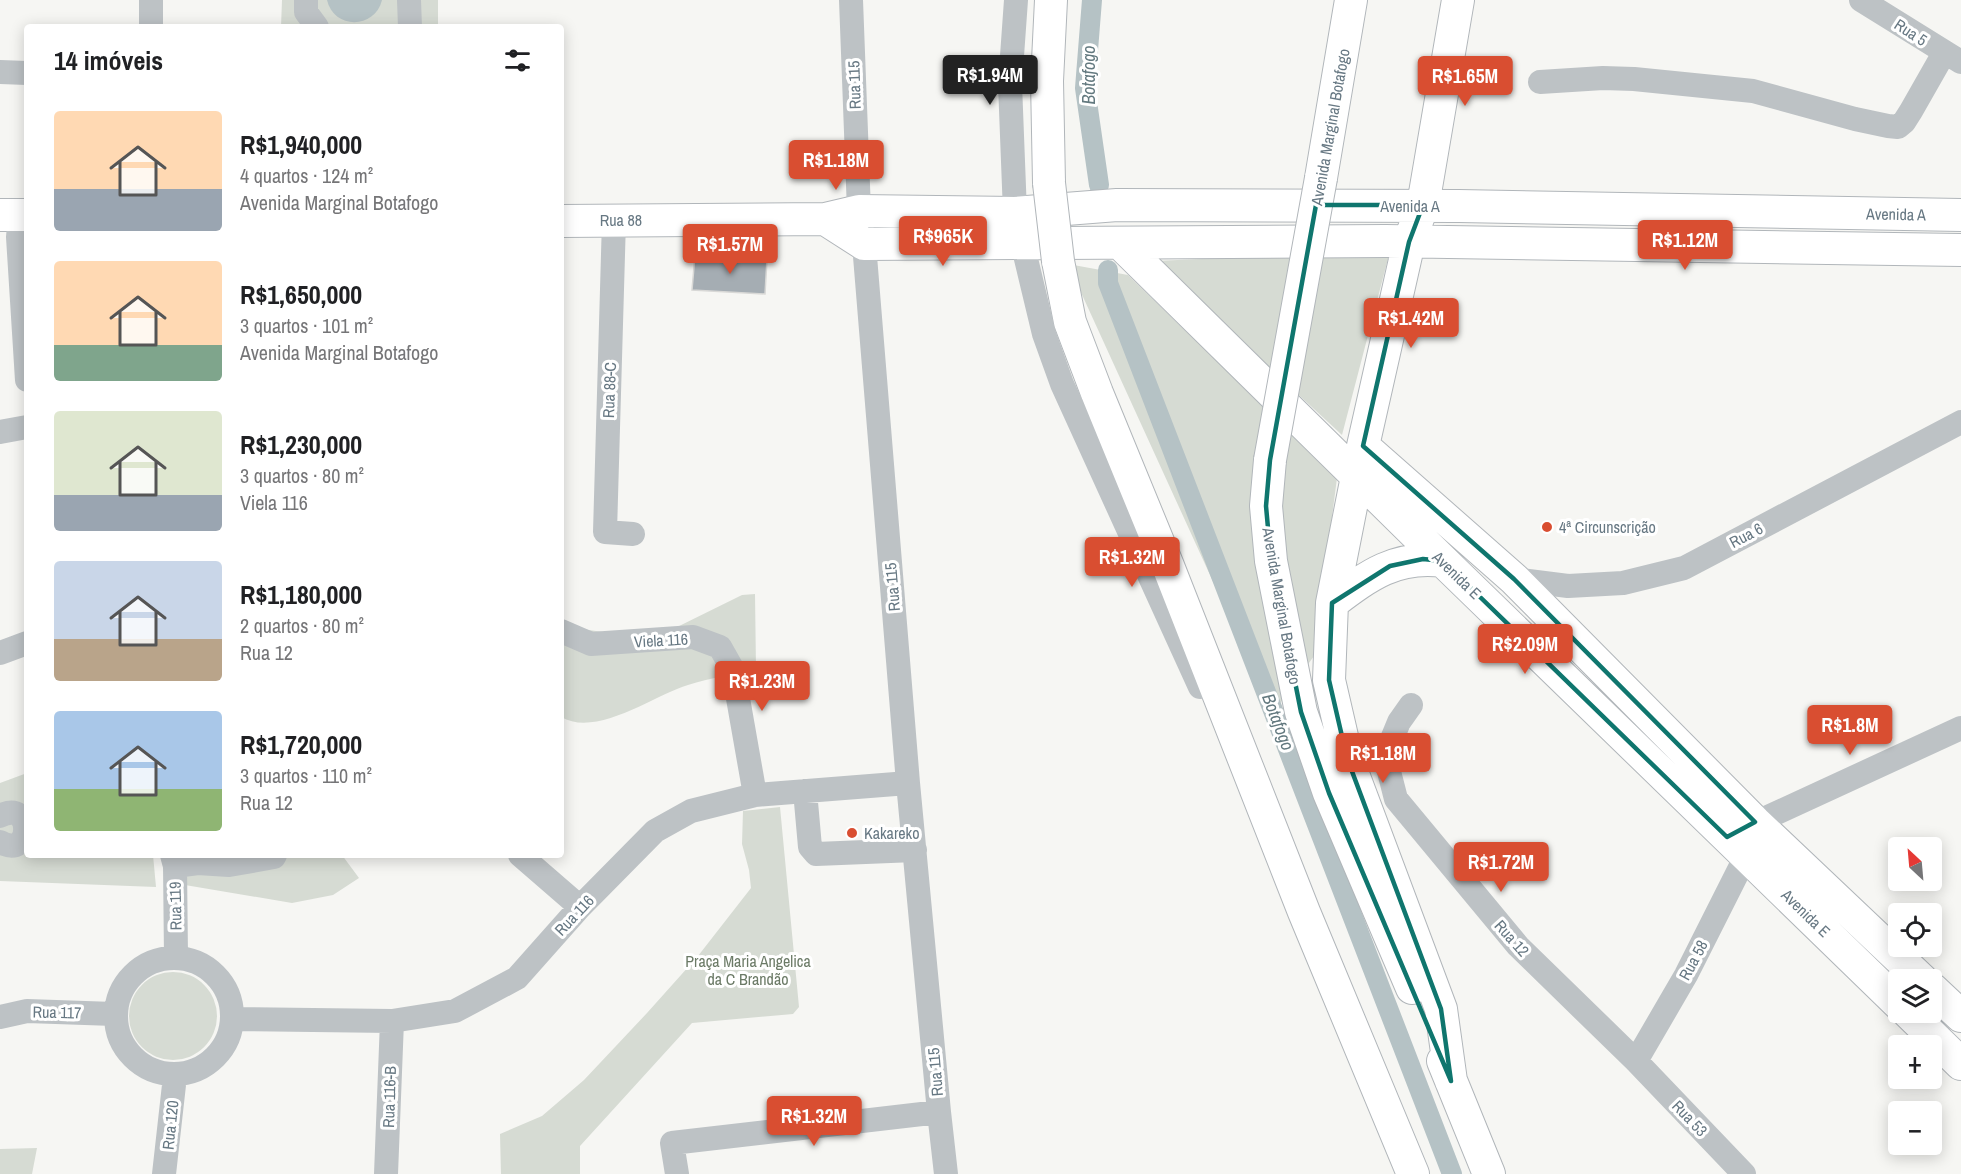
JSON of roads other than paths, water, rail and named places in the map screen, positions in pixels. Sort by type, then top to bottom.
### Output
[{"type":"main road","points":[[1051,0],[1047,81],[1049,183],[1058,261],[1070,322],[1304,912],[1413,1174]]},
{"type":"main road","name":"Avenida Marginal Botafogo","points":[[1352,0],[1270,460],[1266,506],[1271,561],[1300,712],[1329,794],[1489,1174]]},
{"type":"main road","name":"Avenida Marginal Botafogo","points":[[1451,1081],[1442,1009],[1347,759],[1329,680],[1332,603],[1363,446],[1409,242],[1423,206],[1458,0]]},
{"type":"main road","name":"Avenida A","points":[[859,211],[1015,213],[1097,206],[1423,206],[1961,215]]},
{"type":"main road","name":"Rua 88","points":[[564,221],[825,219],[859,211]]},
{"type":"main road","points":[[825,219],[864,244],[1409,242],[1961,250]]},
{"type":"main road","name":"Avenida E","points":[[1121,244],[1888,993]]},
{"type":"main road","name":"Avenida E","points":[[1363,446],[1514,579],[1755,822],[1910,969]]},
{"type":"main road","points":[[1332,603],[1363,579],[1390,566],[1423,559],[1443,561]]},
{"type":"main road","points":[[1942,998],[1961,1016]]},
{"type":"main road","points":[[1919,1023],[1961,1064]]},
{"type":"street","points":[[151,0],[151,24]]},
{"type":"street","points":[[306,0],[306,12],[316,24]]},
{"type":"street","points":[[409,0],[410,24]]},
{"type":"street","name":"Rua 115","points":[[850,0],[859,211],[864,244],[908,783],[946,1174]]},
{"type":"street","points":[[1016,0],[1010,84],[1015,213],[1044,334],[1062,384],[1304,912]]},
{"type":"street","name":"Rua 5","points":[[1861,0],[1952,57]]},
{"type":"street","points":[[1540,82],[1603,78],[1634,79],[1753,91],[1855,119],[1898,127],[1952,57]]},
{"type":"street","points":[[0,72],[24,73]]},
{"type":"street","points":[[16,215],[24,332]]},
{"type":"street","name":"Rua 88-C","points":[[614,220],[605,532],[633,534]]},
{"type":"street","name":"Rua 6","points":[[1514,579],[1568,586],[1623,583],[1684,568],[1961,422]]},
{"type":"street","points":[[0,432],[24,428]]},
{"type":"street","name":"Viela 116","points":[[564,632],[591,644],[693,637],[720,647],[733,670],[755,795]]},
{"type":"street","points":[[0,653],[24,644]]},
{"type":"street","name":"Rua 12","points":[[1411,705],[1399,723],[1385,756],[1396,799],[1518,946],[1636,1061]]},
{"type":"street","points":[[1737,846],[1755,822],[1961,728]]},
{"type":"street","name":"Rua 116","points":[[233,1019],[392,1021],[455,1011],[517,978],[580,907],[655,831],[691,811],[755,795],[908,783]]},
{"type":"street","points":[[805,791],[810,847],[816,854],[915,850]]},
{"type":"street","points":[[0,816],[9,813],[20,816],[24,822]]},
{"type":"street","points":[[0,843],[9,846],[19,843],[24,836]]},
{"type":"street","name":"Rua 58","points":[[1636,1061],[1686,975],[1737,846]]},
{"type":"street","points":[[173,860],[229,865],[268,858]]},
{"type":"street","points":[[523,858],[580,907]]},
{"type":"street","name":"Rua 119","points":[[173,860],[176,957]]},
{"type":"street","points":[[176,957],[205,966],[227,989],[233,1019],[224,1047],[203,1068],[175,1076],[144,1068],[121,1045],[114,1014],[123,985],[146,964],[176,957]]},
{"type":"street","name":"Rua 117","points":[[0,1017],[27,1011],[114,1014]]},
{"type":"street","name":"Rua 116-B","points":[[386,1174],[392,1021]]},
{"type":"street","name":"Rua 53","points":[[1636,1061],[1744,1174]]},
{"type":"street","name":"Rua 120","points":[[164,1174],[175,1076]]},
{"type":"street","points":[[677,1174],[672,1143],[939,1112]]},
{"type":"waterway","name":"Botafogo","points":[[1092,0],[1085,88],[1099,185]]},
{"type":"waterway","name":"Botafogo","points":[[1108,270],[1108,283],[1452,1174]]},
{"type":"place","name":"4ª Circunscrição","points":[[1547,527]]},
{"type":"place","name":"Kakareko","points":[[852,833]]},
{"type":"park label","name":"Praça Maria Angelica da C Brandão","points":[[748,970]]}]
